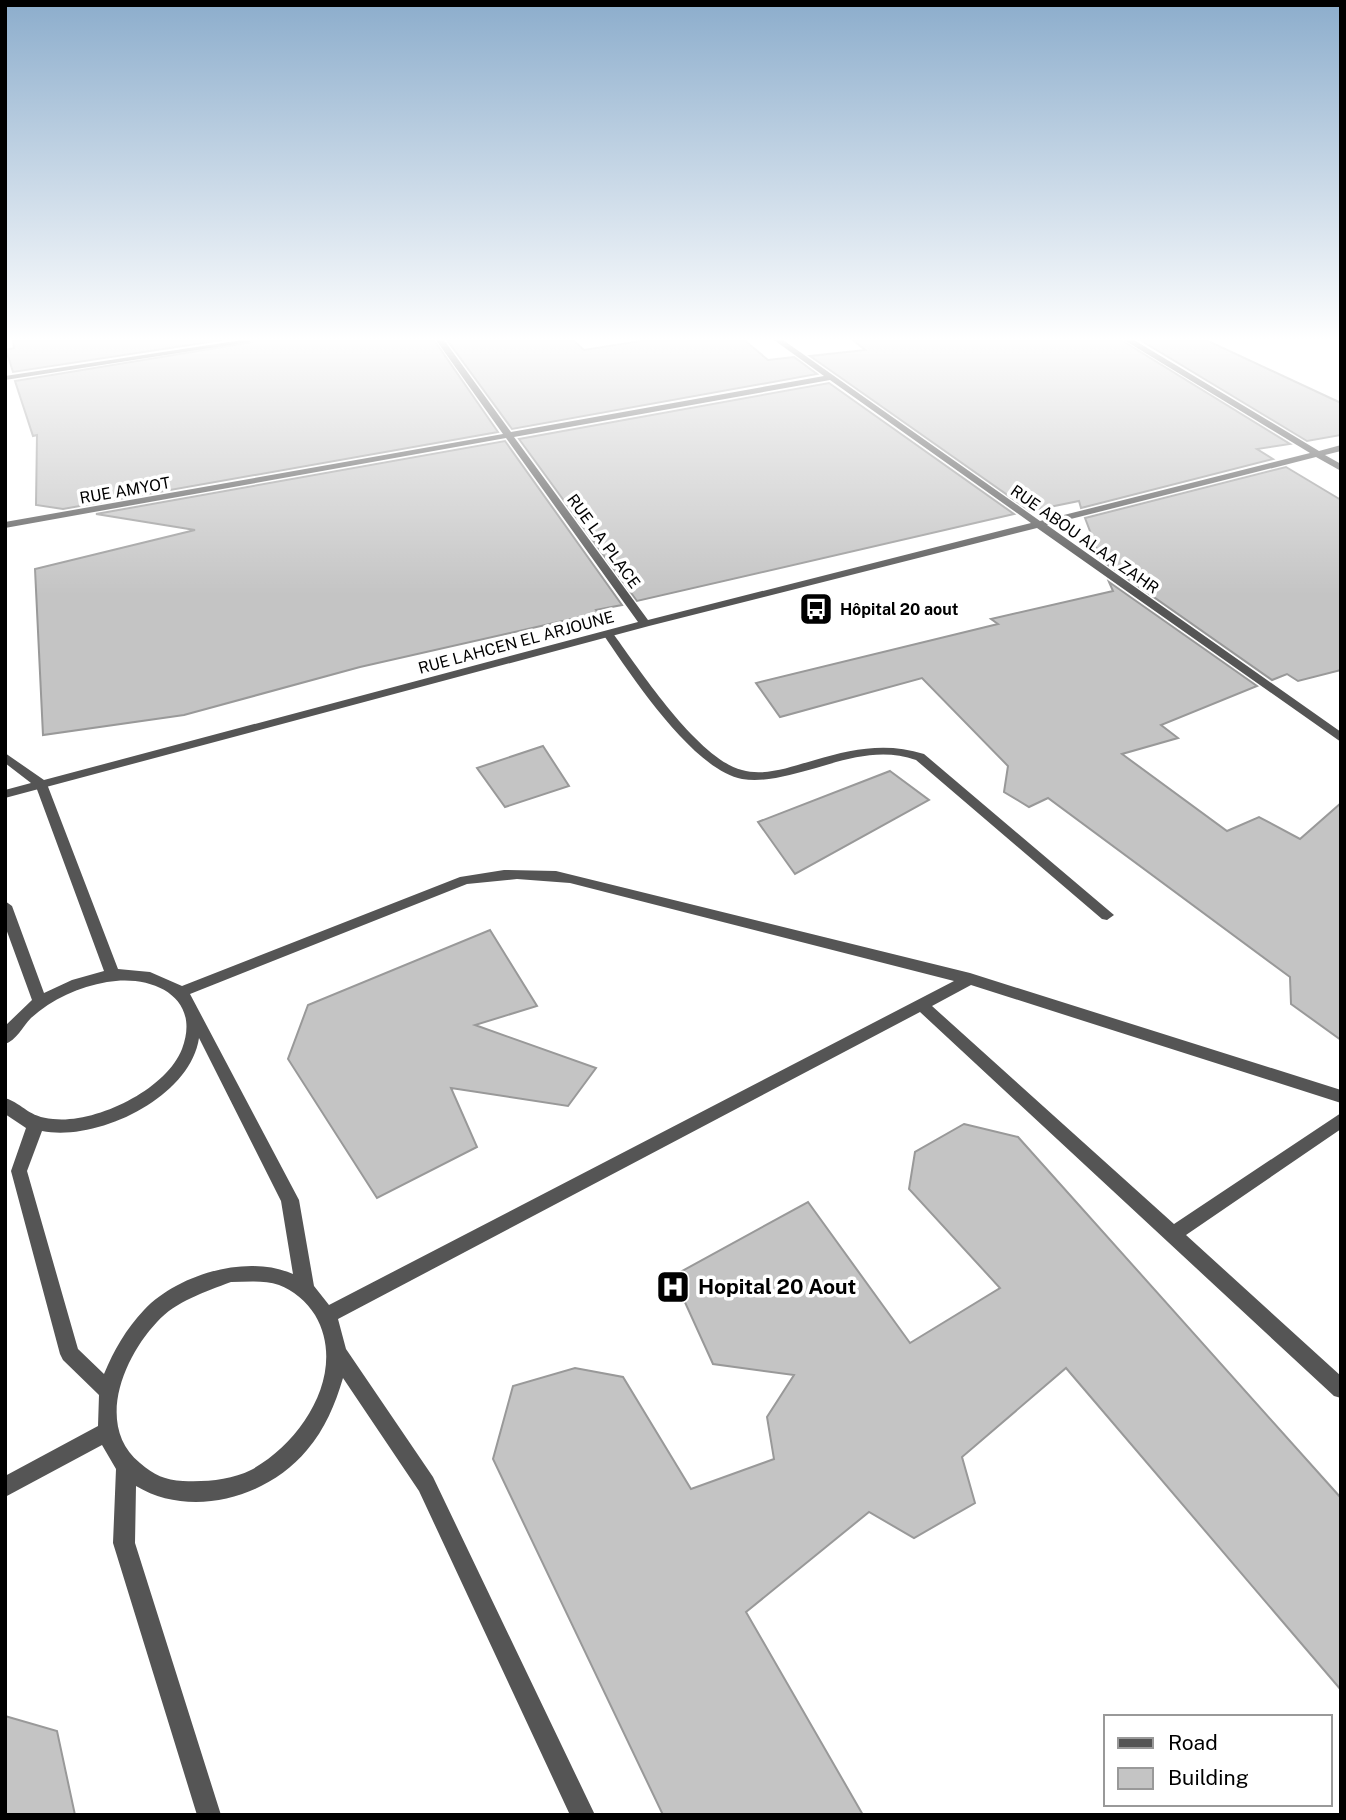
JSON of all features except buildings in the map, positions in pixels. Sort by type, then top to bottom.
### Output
[{"type":"street","name":"RUE LA PLACE","points":[[501,425],[645,624]]},
{"type":"street","name":"RUE AMYOT","points":[[5,525],[570,425]]},
{"type":"street","name":"RUE ABOU ALAA ZAHR","points":[[896,425],[1341,737]]},
{"type":"street","points":[[1270,425],[1341,468]]},
{"type":"street","name":"RUE LAHCEN EL ARJOUNE","points":[[5,794],[645,624],[1341,448]]},
{"type":"street","points":[[608,634],[700,751],[721,767],[741,775],[777,774],[879,748],[899,749],[920,757],[1107,915]]},
{"type":"street","points":[[5,757],[41,785],[113,975]]},
{"type":"street","points":[[181,992],[465,880],[506,873],[540,873],[570,878],[970,979],[1341,1097]]},
{"type":"street","points":[[5,906],[40,1002]]},
{"type":"street","points":[[5,1038],[15,1023],[40,1002],[63,989],[113,975],[140,975],[163,981],[181,992],[290,1200],[305,1289]]},
{"type":"street","points":[[328,1315],[970,979]]},
{"type":"street","points":[[922,1005],[1341,1389]]},
{"type":"street","points":[[5,1105],[11,1112],[36,1123],[68,1126],[103,1120],[138,1105],[166,1084],[186,1059],[195,1034],[193,1011]]},
{"type":"street","points":[[1172,1235],[1341,1120]]},
{"type":"street","points":[[36,1123],[19,1171],[70,1353],[107,1390]]},
{"type":"street","points":[[209,1815],[124,1543],[126,1469],[108,1431],[107,1390],[123,1349],[153,1313],[190,1288],[231,1275],[271,1274],[305,1289],[328,1315],[338,1354],[426,1484],[583,1815]]},
{"type":"street","points":[[126,1469],[163,1491],[211,1493],[260,1476],[302,1442],[329,1398],[338,1354]]},
{"type":"street","points":[[5,1487],[108,1431]]},
{"type":"place","name":"Hôpital 20 aout","points":[[816,609]]},
{"type":"place","name":"Hopital 20 Aout","points":[[673,1287]]}]
